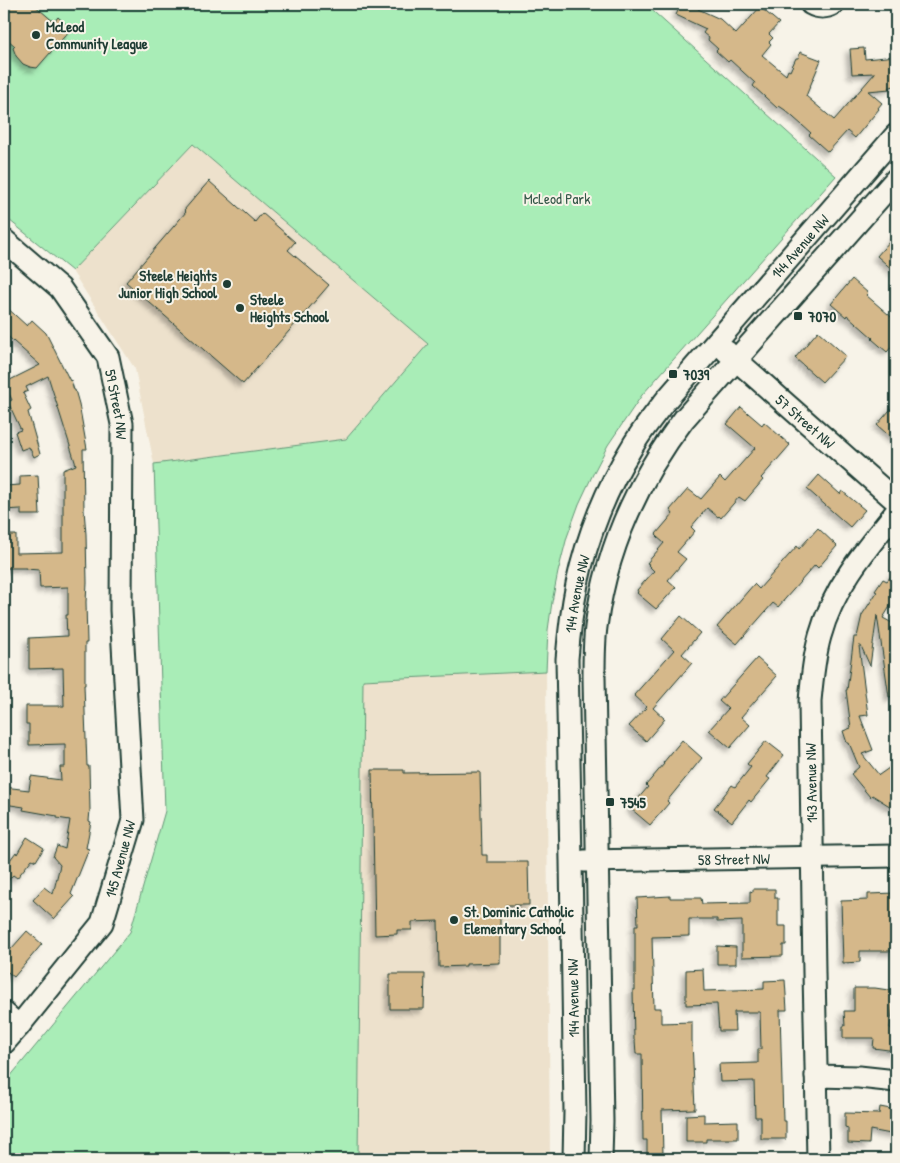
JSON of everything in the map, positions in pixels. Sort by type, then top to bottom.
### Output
[{"type":"street","name":"144 Avenue NW","points":[[574,1159],[575,1112],[567,659],[573,606],[593,530],[611,486],[631,448],[648,422],[896,135]]},
{"type":"street","name":"144 Avenue NW","points":[[601,1159],[602,1121],[594,701],[596,628],[610,560],[627,514],[641,484],[655,460],[684,419],[896,179]]},
{"type":"street","name":"59 Street NW","points":[[4,240],[60,288],[108,357],[122,424],[121,610]]},
{"type":"street","name":"57 Street NW","points":[[716,342],[896,501]]},
{"type":"street","name":"143 Avenue NW","points":[[818,1159],[810,701],[812,676],[818,644],[827,615],[848,575],[867,547],[896,512]]},
{"type":"street","name":"145 Avenue NW","points":[[4,1043],[11,1020],[102,923],[133,820],[121,610]]},
{"type":"street","name":"58 Street NW","points":[[571,861],[896,856]]},
{"type":"street","points":[[816,1076],[896,1081]]},
{"type":"shaded area","name":"Steele Heights School","points":[[193,144],[428,344],[346,439],[154,464],[135,369],[72,271]]},
{"type":"shaded area","name":"St. Dominic Catholic Elementary School","points":[[546,671],[550,1159],[358,1159],[363,680]]},
{"type":"green space","name":"McLeod Park","points":[[4,4],[645,4],[836,176],[642,395],[608,445],[579,504],[567,537],[552,602],[548,630],[546,671],[363,680],[358,1159],[4,1159],[4,1084],[130,932],[165,811],[154,464],[346,439],[428,344],[193,144],[72,271],[4,216]]},
{"type":"building","name":"McLeod Community League","points":[[4,4],[33,4],[54,22],[58,17],[71,29],[37,68],[23,64],[16,56],[13,48],[15,46],[7,39],[9,37],[4,32]]},
{"type":"building","points":[[681,4],[700,4],[698,9],[720,19],[736,34],[760,7],[779,23],[769,34],[773,38],[769,42],[771,44],[762,55],[786,75],[800,52],[821,60],[806,96],[834,120],[875,73],[852,74],[850,49],[864,48],[865,59],[896,56],[896,86],[890,87],[890,89],[868,91],[882,103],[879,109],[855,138],[847,131],[828,152],[809,135],[811,133],[785,110],[779,106],[777,108],[753,86],[755,83],[730,60],[728,62],[716,51],[718,49],[703,33],[706,29],[676,15]]},
{"type":"building","name":"Steele Heights Junior High School","points":[[209,181],[255,222],[262,213],[295,242],[288,250],[329,285],[243,384],[126,282],[186,212],[184,210]]},
{"type":"building","points":[[896,234],[896,273],[877,256]]},
{"type":"building","points":[[852,279],[868,293],[866,295],[896,321],[896,342],[887,352],[847,315],[846,317],[831,304]]},
{"type":"building","points":[[4,305],[27,326],[32,320],[46,333],[75,390],[87,449],[83,449],[87,583],[87,643],[85,643],[84,685],[87,766],[89,766],[89,821],[91,822],[86,848],[89,849],[71,894],[74,897],[54,919],[33,900],[44,887],[53,894],[60,865],[53,857],[57,846],[65,849],[70,820],[23,810],[24,807],[4,804],[4,787],[29,790],[31,776],[61,780],[60,767],[65,767],[65,744],[29,745],[29,724],[26,724],[26,706],[64,706],[63,668],[29,669],[29,638],[67,636],[68,587],[40,588],[39,570],[4,568],[4,535],[16,535],[16,553],[63,552],[63,470],[76,465],[48,376],[26,387],[28,391],[23,393],[31,410],[28,412],[40,454],[34,457],[29,447],[21,450],[15,432],[21,430],[8,402],[12,400],[4,383],[40,365],[4,333]]},
{"type":"building","points":[[818,331],[846,356],[822,382],[795,358]]},
{"type":"building","points":[[896,403],[896,442],[877,425]]},
{"type":"building","points":[[741,407],[762,425],[764,422],[790,445],[761,478],[763,480],[745,501],[739,497],[721,518],[707,508],[691,527],[695,531],[677,552],[686,559],[668,580],[676,587],[656,609],[637,593],[637,590],[654,571],[647,563],[664,543],[656,534],[673,514],[670,510],[688,489],[701,499],[720,477],[725,482],[755,448],[727,424]]},
{"type":"building","points":[[38,475],[40,515],[21,515],[21,509],[4,510],[4,486],[20,485],[20,476]]},
{"type":"building","points":[[819,475],[840,494],[842,491],[865,510],[850,527],[807,489]]},
{"type":"building","points":[[818,528],[837,546],[818,568],[815,565],[778,607],[773,603],[737,644],[717,627],[754,584],[759,589],[797,546],[799,549]]},
{"type":"building","points":[[896,570],[896,597],[883,618],[896,625],[896,696],[889,697],[877,615],[870,666],[861,646],[859,646],[868,715],[860,716],[873,750],[862,754],[879,775],[896,763],[896,810],[872,795],[870,797],[851,774],[859,767],[843,731],[851,728],[846,690],[854,637],[857,637],[862,615],[877,592],[875,591],[883,579],[887,581]]},
{"type":"building","points":[[681,616],[700,633],[682,654],[692,663],[653,708],[665,719],[646,741],[629,726],[647,707],[634,695],[674,650],[662,639]]},
{"type":"building","points":[[757,658],[777,676],[741,717],[750,725],[730,748],[709,730],[728,709],[719,701]]},
{"type":"building","points":[[682,740],[702,758],[667,801],[669,803],[650,825],[630,808],[648,787],[646,785]]},
{"type":"building","points":[[766,741],[784,755],[767,777],[770,779],[751,802],[749,800],[732,822],[714,808],[732,785],[735,787],[751,767],[747,764]]},
{"type":"building","points":[[372,770],[404,770],[404,773],[480,772],[482,855],[487,855],[487,862],[528,862],[529,905],[505,905],[505,913],[500,913],[500,963],[439,967],[438,921],[412,922],[412,930],[397,930],[397,934],[375,935]]},
{"type":"building","points":[[27,837],[44,848],[36,861],[32,859],[17,878],[13,875],[4,885],[4,868],[16,852],[17,854]]},
{"type":"building","points":[[753,889],[775,889],[775,898],[778,898],[778,926],[786,926],[786,945],[783,945],[783,956],[742,957],[742,921],[717,922],[717,919],[689,919],[689,936],[652,937],[654,1008],[661,1008],[661,1023],[692,1022],[695,1109],[662,1110],[663,1156],[647,1156],[647,1140],[643,1140],[642,1054],[636,1054],[634,1040],[633,990],[635,990],[635,925],[638,925],[637,898],[670,896],[670,898],[701,898],[702,904],[750,903],[750,891],[753,892]]},
{"type":"building","points":[[896,893],[896,951],[860,951],[860,962],[843,963],[841,901],[868,900],[868,894]]},
{"type":"building","points":[[27,931],[42,944],[14,977],[4,969],[4,957]]},
{"type":"building","points":[[717,946],[736,947],[736,964],[717,964]]},
{"type":"building","points":[[703,969],[704,991],[764,989],[764,981],[785,980],[787,1010],[780,1010],[783,1121],[786,1121],[786,1139],[761,1139],[761,1117],[755,1117],[754,1081],[720,1082],[719,1064],[758,1063],[758,1049],[761,1049],[760,1012],[734,1012],[735,1031],[719,1031],[717,1004],[686,1005],[686,970]]},
{"type":"building","points":[[390,974],[425,974],[424,1009],[390,1009]]},
{"type":"building","points":[[854,988],[875,988],[895,991],[890,1028],[896,1029],[896,1051],[873,1048],[874,1038],[843,1038],[843,1026],[845,1026],[844,1011],[854,1011]]},
{"type":"building","points":[[880,1107],[896,1110],[896,1135],[870,1130],[869,1144],[848,1143],[845,1113],[879,1114]]},
{"type":"building","points":[[704,1114],[704,1122],[738,1121],[738,1139],[706,1139],[706,1142],[686,1142],[686,1115]]},
{"type":"place","name":"McLeod Community League","points":[[36,35]]},
{"type":"place","name":"Steele Heights Junior High School","points":[[227,284]]},
{"type":"place","name":"Steele Heights School","points":[[240,308]]},
{"type":"place","name":"7070","points":[[798,316]]},
{"type":"place","name":"7039","points":[[673,374]]},
{"type":"place","name":"7545","points":[[610,802]]},
{"type":"place","name":"St. Dominic Catholic Elementary School","points":[[454,920]]}]
